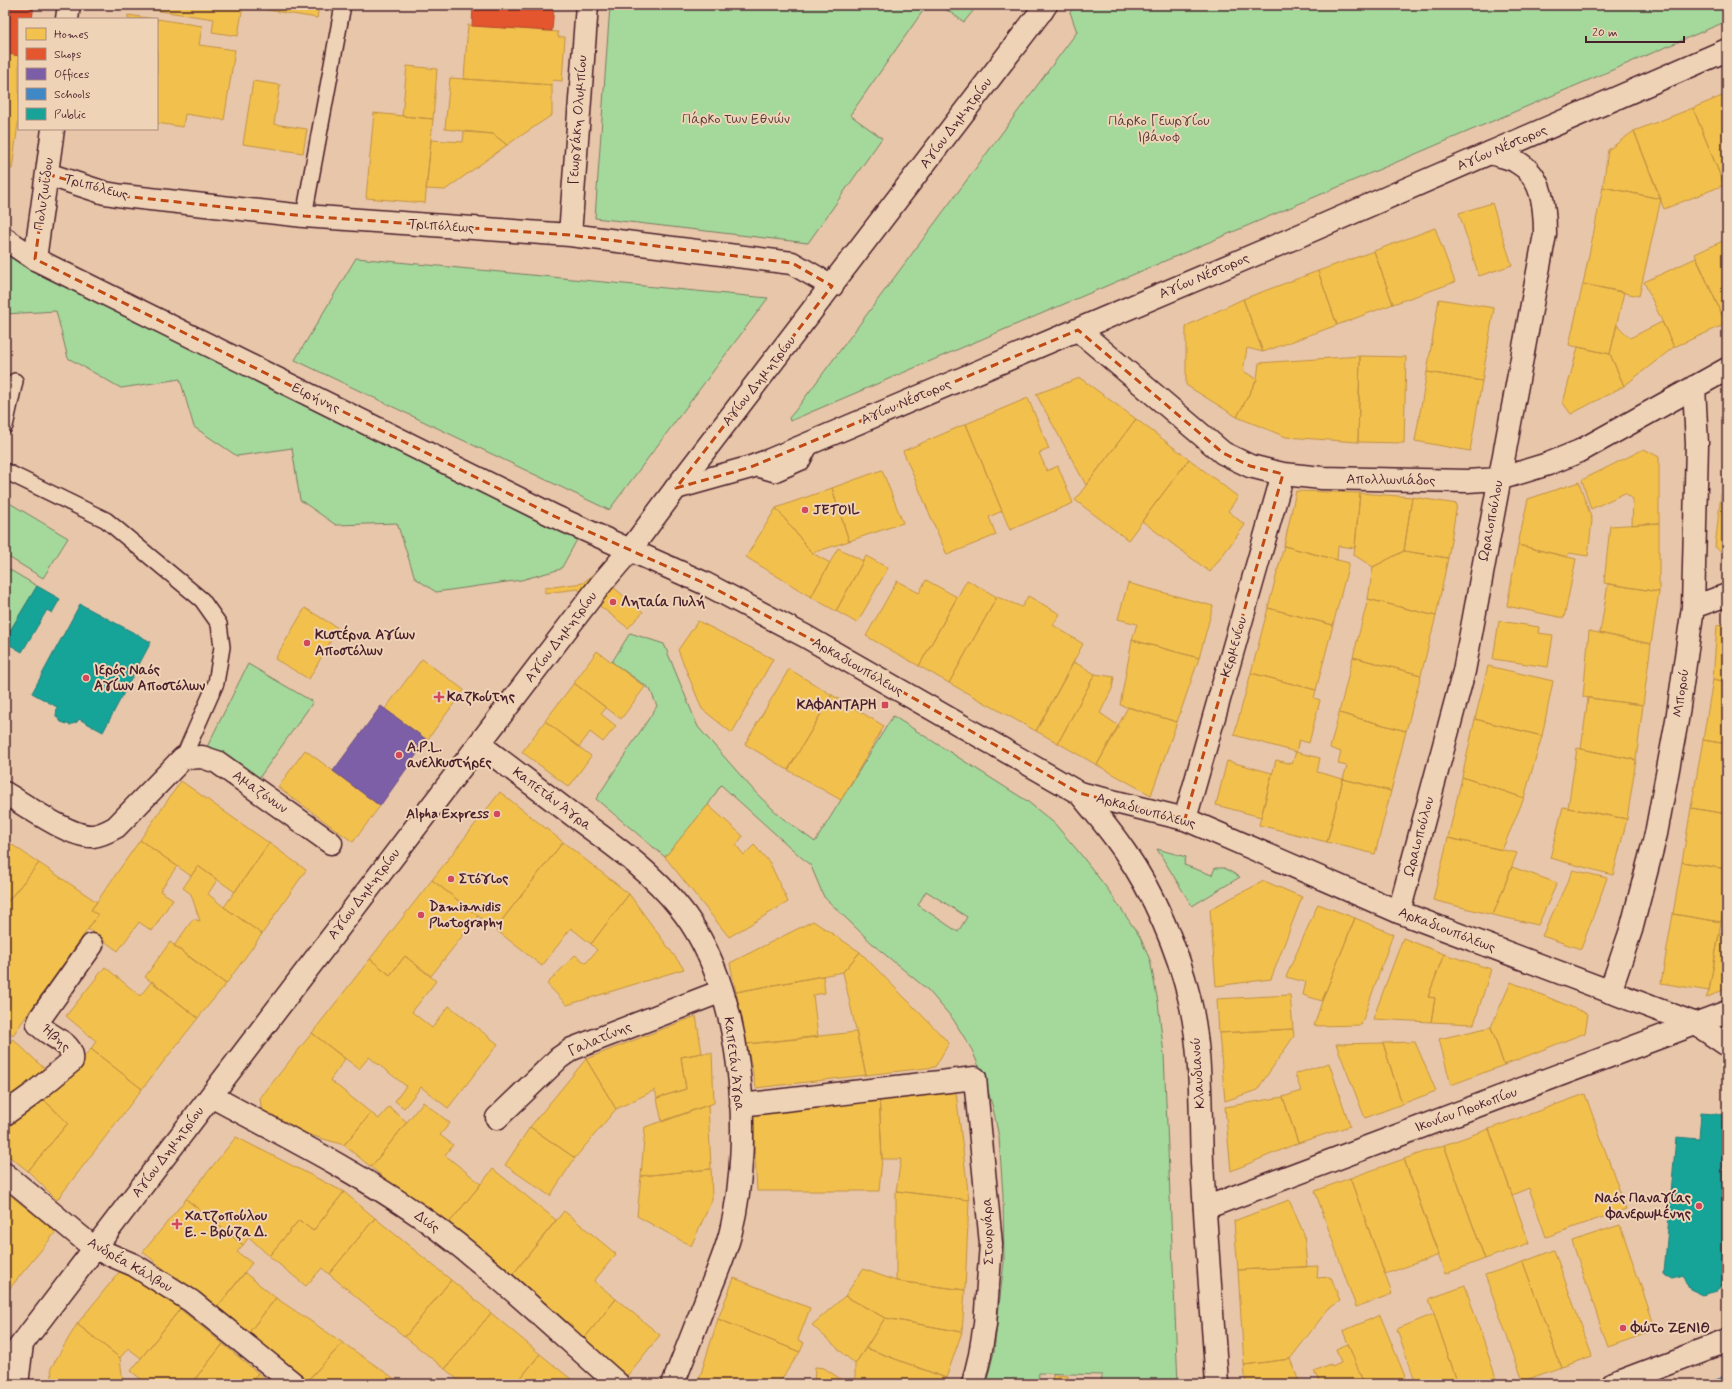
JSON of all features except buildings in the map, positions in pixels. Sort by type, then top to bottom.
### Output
[{"type":"street","points":[[67,18],[69,5]]},
{"type":"street","name":"Γεωργάκη Ολυμπίου","points":[[570,235],[587,5]]},
{"type":"street","name":"Αγίου Δημητρίου","points":[[5,1366],[601,584],[630,550],[832,286],[1043,7]]},
{"type":"street","name":"Αγίου Νέστορος","points":[[676,488],[751,467],[1078,330],[1727,50]]},
{"type":"street","name":"Πολυζωΐδου","points":[[35,259],[52,130]]},
{"type":"street","name":"Ωραιοπούλου","points":[[1399,912],[1464,671],[1544,243],[1545,217],[1541,192],[1535,178],[1517,162],[1490,153]]},
{"type":"street","name":"Τριπόλεως","points":[[46,174],[105,193],[123,196],[304,216],[570,235],[792,263],[832,286]]},
{"type":"street","name":"Ειρήνης","points":[[5,239],[35,259],[556,517],[630,550]]},
{"type":"street","name":"Απολλωνιάδος","points":[[1078,330],[1223,453],[1250,466],[1283,474],[1322,478],[1358,480],[1467,481],[1499,478],[1548,464],[1580,451],[1727,369]]},
{"type":"street","name":"Μπορού","points":[[1610,992],[1631,930],[1656,834],[1677,720],[1693,608],[1697,444],[1694,387]]},
{"type":"street","name":"Κερμενίου","points":[[1185,819],[1283,474]]},
{"type":"street","name":"Αρκαδιουπόλεως","points":[[630,550],[704,583],[805,636],[1079,793],[1185,819],[1399,912],[1696,1024],[1727,1044]]},
{"type":"street","points":[[1693,608],[1727,595]]},
{"type":"street","name":"Καπετάν Άγρα","points":[[479,744],[631,859],[668,894],[695,929],[709,958],[722,991],[734,1036],[741,1105],[739,1186],[731,1232],[723,1258],[673,1384]]},
{"type":"street","name":"Αμαζόνων","points":[[183,758],[202,757],[217,762],[331,843]]},
{"type":"street","points":[[5,793],[67,830],[79,834],[92,836],[98,835],[116,827],[183,758]]},
{"type":"street","name":"Κλαυδιανού","points":[[1079,793],[1126,852],[1140,875],[1151,897],[1181,970],[1189,998],[1197,1053],[1205,1208],[1217,1384]]},
{"type":"street","name":"Ήβης","points":[[5,1114],[30,1096],[72,1061],[74,1055],[70,1048],[38,1024],[41,1017],[92,945]]},
{"type":"street","name":"Γαλατίνης","points":[[497,1118],[559,1058],[572,1049],[722,991]]},
{"type":"street","name":"Ικονίου Προκοπίου","points":[[1205,1208],[1727,1012]]},
{"type":"street","name":"Στουρνάρα","points":[[741,1105],[975,1078],[992,1244],[985,1324],[973,1384]]},
{"type":"street","name":"Διός","points":[[211,1096],[354,1174],[420,1216],[482,1264],[618,1384]]},
{"type":"street","name":"Ανδρέα Κάλβου","points":[[5,1174],[94,1248],[134,1265],[191,1301],[294,1384]]},
{"type":"street","points":[[1613,1384],[1727,1341]]},
{"type":"street","points":[[18,1384],[22,1344]]},
{"type":"lane","points":[[304,216],[343,5]]},
{"type":"lane","points":[[5,426],[15,381]]},
{"type":"lane","points":[[5,471],[106,520],[202,600],[219,624],[222,647],[216,683],[183,758]]},
{"type":"highlighted area","points":[[47,174],[123,196],[304,216],[570,235],[792,263],[832,286],[676,488],[751,467],[1078,330],[1223,453],[1250,466],[1283,474],[1185,819],[1079,793],[805,636],[704,583],[556,517],[35,259]]},
{"type":"green space","name":"Πάρκο των Εθνών","points":[[610,5],[927,5],[850,115],[882,138],[808,243],[595,218]]},
{"type":"green space","points":[[940,5],[978,5],[964,22]]},
{"type":"green space","name":"Πάρκο Γεωργίου Ιβάνοφ","points":[[1076,5],[1727,5],[1727,21],[790,421],[789,418],[1077,32],[1070,12]]},
{"type":"green space","points":[[5,249],[579,536],[561,569],[521,580],[436,592],[415,578],[397,523],[336,525],[300,500],[292,448],[237,456],[194,427],[180,379],[121,388],[68,358],[56,311],[5,314]]},
{"type":"green space","points":[[356,258],[768,298],[609,510],[295,360]]},
{"type":"green space","points":[[6,501],[68,538],[43,578],[5,555]]},
{"type":"green space","points":[[5,567],[37,586],[5,639]]},
{"type":"green space","points":[[630,633],[664,644],[698,727],[756,793],[781,817],[815,842],[893,716],[1027,801],[1054,823],[1078,851],[1109,891],[1140,937],[1150,960],[1158,1002],[1164,1055],[1178,1384],[1101,1384],[1102,1375],[1039,1373],[1038,1384],[986,1384],[994,1352],[1004,1262],[1003,1195],[999,1137],[993,1108],[985,1081],[972,1050],[953,1019],[928,990],[876,947],[824,897],[811,866],[721,785],[708,805],[665,857],[596,799],[657,706],[650,689],[612,662]],"holes":[[[926,891],[967,917],[958,932],[918,905]]]},
{"type":"green space","points":[[248,664],[313,702],[259,778],[207,747]]},
{"type":"green space","points":[[1157,849],[1186,857],[1184,865],[1212,875],[1215,868],[1224,868],[1240,877],[1192,906]]},
{"type":"place","name":"JETOIL","points":[[805,510]]},
{"type":"place","name":"Ληταία Πυλή","points":[[613,602]]},
{"type":"place","name":"Κιστέρνα Αγίων Αποστόλων","points":[[307,643]]},
{"type":"place","name":"Ιερός Ναός Αγίων Αποστόλων","points":[[86,678]]},
{"type":"place","name":"Καζκούτης","points":[[439,697]]},
{"type":"place","name":"ΚΑΦΑΝΤΑΡΗ","points":[[885,705]]},
{"type":"place","name":"A.P.L. ανελκυστήρες","points":[[399,755]]},
{"type":"place","name":"Alpha Express","points":[[497,814]]},
{"type":"place","name":"Στόγιος","points":[[451,879]]},
{"type":"place","name":"Damianidis Photography","points":[[421,915]]},
{"type":"place","name":"Ναός Παναγίας Φανερωμένης","points":[[1699,1206]]},
{"type":"place","name":"Χατζοπούλου Ε. - Βρύζα Δ.","points":[[177,1224]]},
{"type":"place","name":"Φώτο ΖΕΝΙΘ","points":[[1623,1328]]}]
